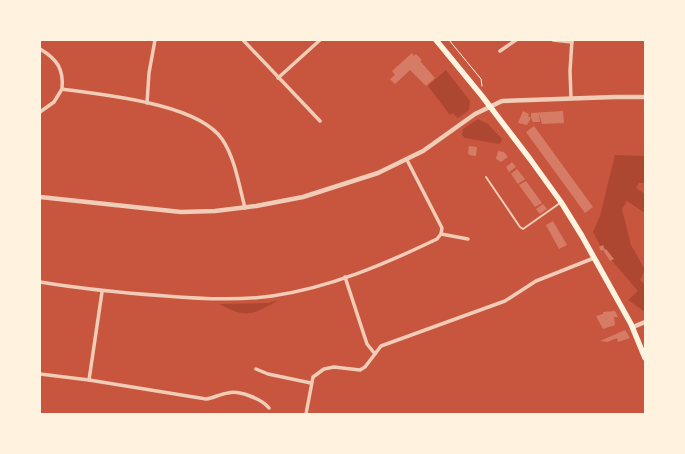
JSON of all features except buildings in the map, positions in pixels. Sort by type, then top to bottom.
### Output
[{"type":"main road","points":[[436,40],[479,91],[561,202],[633,327],[645,358]]},
{"type":"street","points":[[147,103],[149,73],[155,40]]},
{"type":"street","points":[[243,40],[320,121]]},
{"type":"street","points":[[278,78],[320,40]]},
{"type":"street","points":[[500,52],[516,40]]},
{"type":"street","points":[[553,40],[572,41],[571,98]]},
{"type":"street","points":[[40,49],[54,58],[58,63],[62,74],[62,89],[54,102],[40,112]]},
{"type":"street","points":[[62,89],[147,103],[190,116],[213,128],[229,151],[245,208]]},
{"type":"street","points":[[40,197],[181,212],[245,208],[332,189],[378,173],[408,160],[490,106],[509,100],[645,97]]},
{"type":"street","points":[[40,282],[102,292],[234,299],[272,296],[345,277],[387,262],[437,239],[441,234],[442,228],[408,160]]},
{"type":"street","points":[[441,234],[468,239]]},
{"type":"street","points":[[306,414],[311,383],[316,373],[324,368],[334,367],[360,370],[365,367],[381,346],[505,301],[536,281],[594,258]]},
{"type":"street","points":[[345,277],[367,344],[375,354]]},
{"type":"street","points":[[89,380],[102,292]]},
{"type":"street","points":[[633,327],[645,322]]},
{"type":"street","points":[[256,369],[268,374],[311,383]]},
{"type":"street","points":[[40,374],[89,380],[206,399],[232,392],[246,395],[266,404],[269,408]]},
{"type":"lane","points":[[486,177],[520,227],[523,229],[561,202]]},
{"type":"path","points":[[449,40],[481,80],[482,86],[479,91]]},
{"type":"shaded area","points":[[446,70],[470,101],[469,110],[458,118],[453,113],[450,115],[428,86]]},
{"type":"shaded area","points":[[478,119],[488,124],[502,139],[499,144],[465,138],[462,135],[463,129]]},
{"type":"shaded area","points":[[615,155],[645,156],[645,183],[639,183],[636,188],[645,194],[645,213],[627,201],[622,209],[631,245],[645,270],[640,280],[645,285],[645,312],[628,300],[638,291],[602,249],[593,232],[600,216]]},
{"type":"shaded area","points":[[279,300],[256,312],[250,313],[237,312],[219,304],[268,303]]}]
